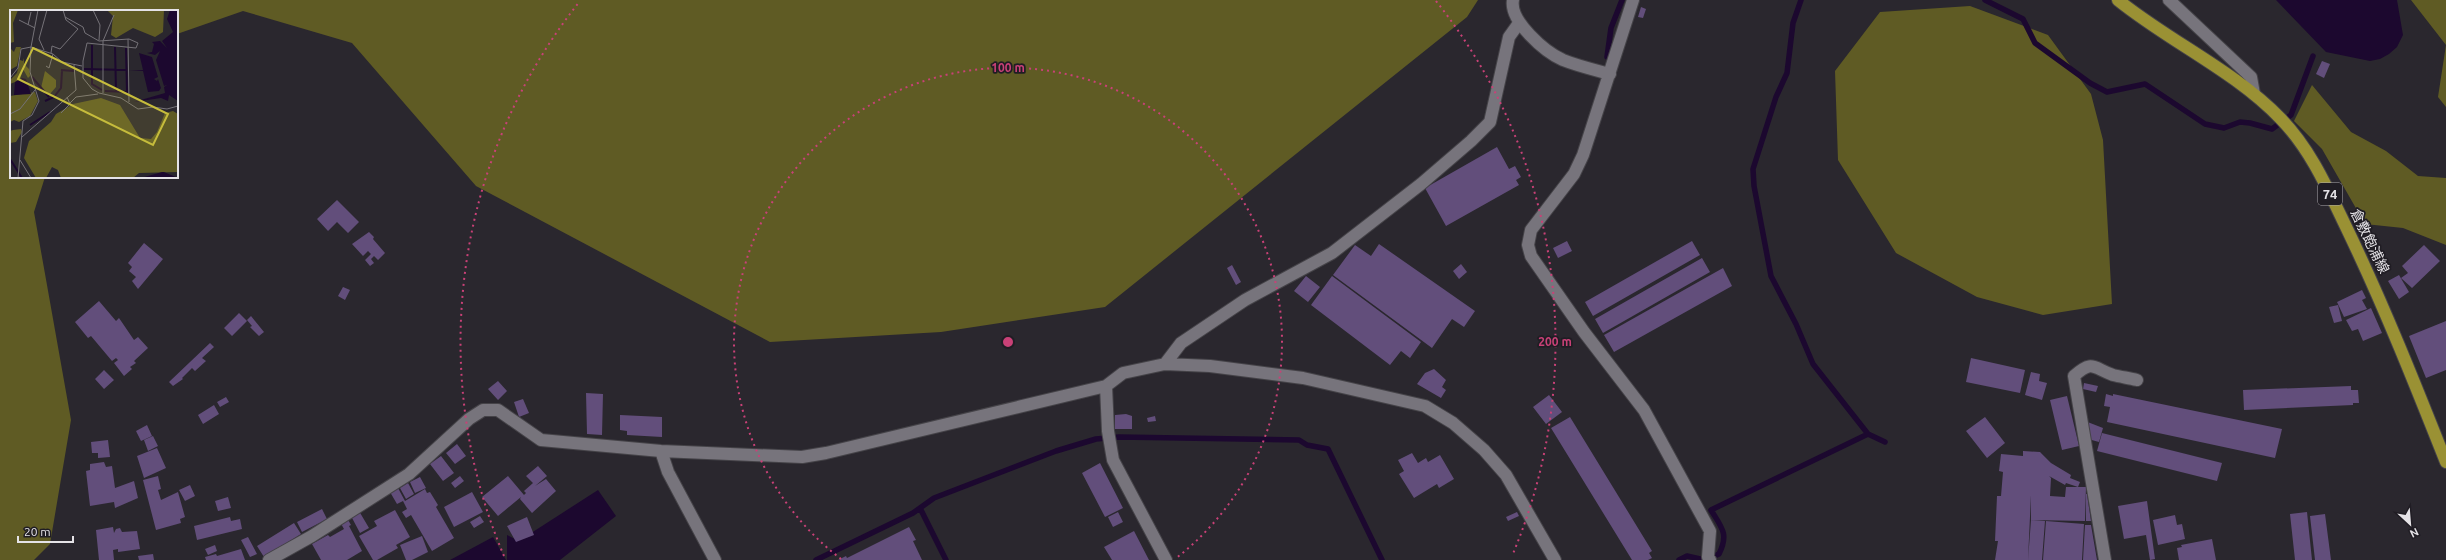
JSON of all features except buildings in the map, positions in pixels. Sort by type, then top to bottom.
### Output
[{"type":"main road","name":"倉敷飽浦線","points":[[2118,0],[2254,94],[2282,120],[2306,152],[2323,178],[2381,300],[2446,462]]},
{"type":"street","points":[[1513,0],[1512,7],[1519,23],[1529,35],[1562,60],[1610,74]]},
{"type":"street","points":[[1633,0],[1610,74],[1574,174],[1532,230],[1528,245],[1531,256],[1579,326],[1644,410],[1710,531],[1710,560]]},
{"type":"street","points":[[2169,0],[2251,77],[2254,94]]},
{"type":"street","points":[[1165,364],[1181,343],[1245,300],[1332,253],[1421,184],[1471,141],[1490,122],[1509,37],[1519,23]]},
{"type":"street","points":[[269,560],[312,536],[409,474],[469,419],[483,410],[498,410],[541,440],[661,451],[802,457],[826,453],[1106,386],[1123,373],[1165,364],[1210,366],[1303,378],[1425,406],[1453,423],[1484,450],[1506,475],[1555,560]]},
{"type":"street","points":[[2106,560],[2074,376],[2085,366],[2095,366],[2112,375],[2137,380]]},
{"type":"street","points":[[1106,386],[1108,431],[1113,460],[1166,560]]},
{"type":"street","points":[[661,451],[668,472],[715,560]]},
{"type":"shaded area","points":[[0,0],[1478,0],[1467,17],[1105,307],[941,332],[770,342],[476,186],[352,43],[243,11],[178,34],[178,10],[10,10],[10,178],[45,178],[34,212],[71,420],[50,544],[34,560],[0,560]]},
{"type":"shaded area","points":[[2276,0],[2397,0],[2403,35],[2397,47],[2380,59],[2370,61],[2326,52]]},
{"type":"shaded area","points":[[2411,0],[2446,0],[2446,45]]},
{"type":"shaded area","points":[[1970,6],[2048,35],[2091,94],[2103,140],[2112,304],[2043,315],[1977,297],[1896,253],[1838,160],[1835,71],[1880,12]]},
{"type":"shaded area","points":[[2446,45],[2446,107],[2438,97]]},
{"type":"shaded area","points":[[2312,85],[2351,132],[2386,151],[2418,176],[2446,178],[2446,245],[2403,228],[2365,224],[2322,149],[2294,121]]},
{"type":"shaded area","points":[[598,490],[616,516],[560,560],[507,560],[507,535],[515,539],[525,537]]},
{"type":"shaded area","points":[[493,537],[506,560],[450,560]]},
{"type":"waterway","points":[[1607,57],[1611,28],[1622,0]]},
{"type":"waterway","points":[[1801,0],[1793,23],[1787,73],[1776,97],[1753,169],[1754,186],[1771,276],[1796,324],[1813,364],[1868,434]]},
{"type":"waterway","points":[[1985,0],[2023,19],[2035,43],[2090,83],[2107,92],[2145,84],[2205,124],[2224,128],[2240,122],[2272,129],[2291,115],[2313,56]]},
{"type":"waterway","points":[[1712,557],[1719,554],[1724,541],[1724,536],[1723,531],[1711,510],[1868,434],[1885,442]]},
{"type":"waterway","points":[[816,560],[913,513],[934,498],[1056,451],[1096,439],[1119,437],[1299,440],[1307,445],[1328,449],[1382,560]]},
{"type":"waterway","points":[[920,508],[946,560]]},
{"type":"waterway","points":[[1679,560],[1687,556],[1700,559]]}]
